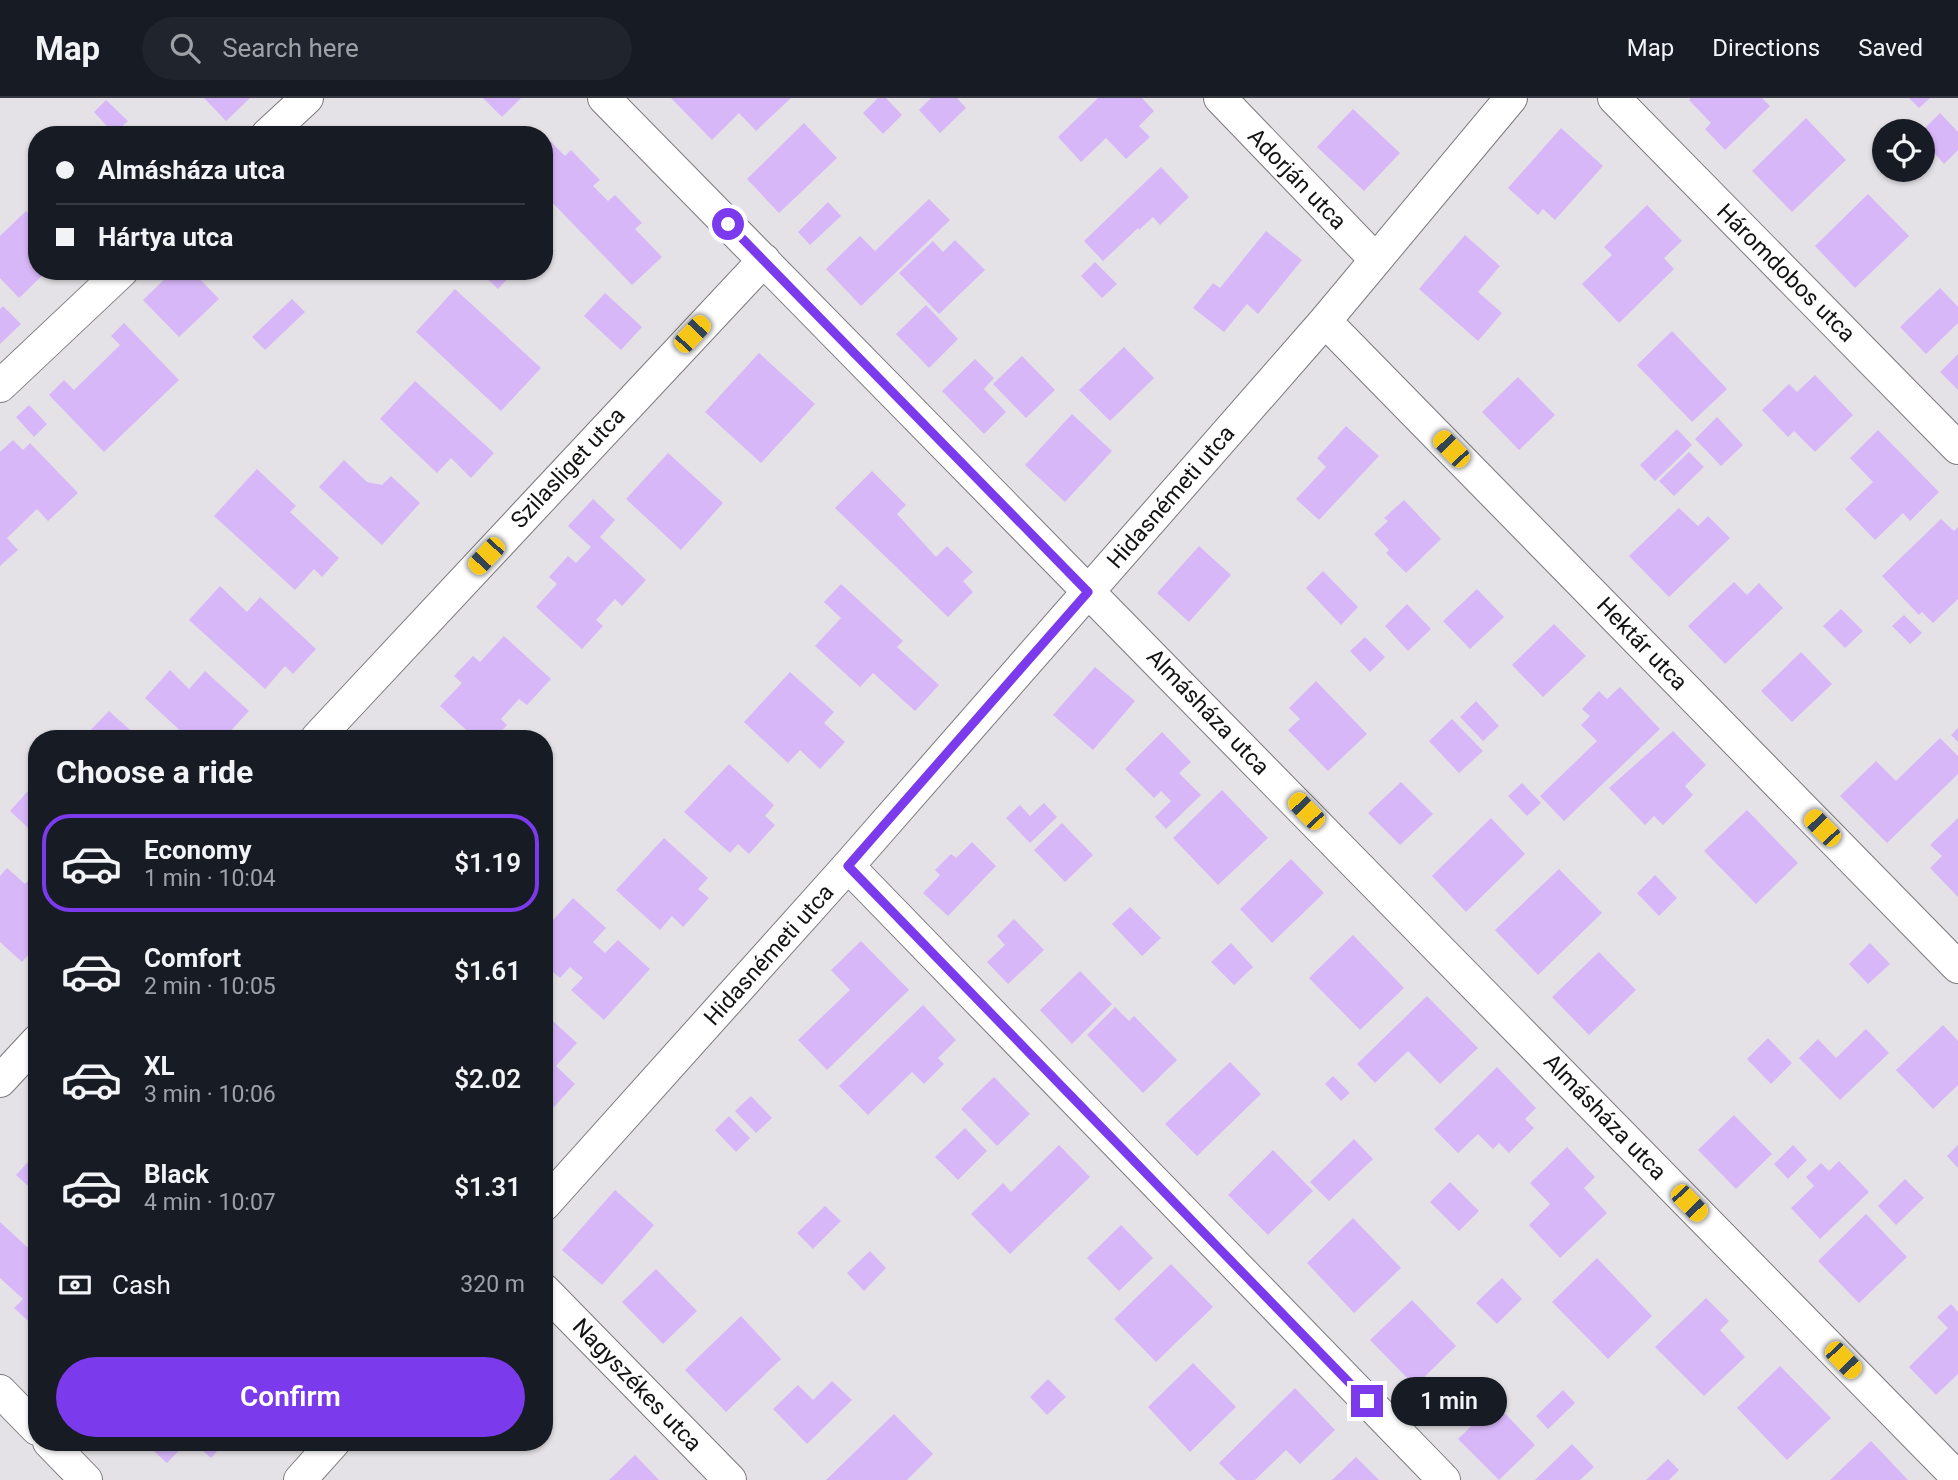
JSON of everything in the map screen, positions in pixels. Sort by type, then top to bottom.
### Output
[{"type":"street","points":[[277,126],[307,98]]},
{"type":"street","name":"Almásháza utca","points":[[604,98],[1958,1478]]},
{"type":"street","name":"Adorján utca","points":[[1220,98],[1375,259]]},
{"type":"street","name":"Hidasnémeti utca","points":[[553,1195],[848,866],[1325,321],[1511,98]]},
{"type":"street","name":"Háromdobos utca","points":[[1614,98],[1958,448]]},
{"type":"street","name":"Szilasliget utca","points":[[324,730],[764,260]]},
{"type":"street","points":[[0,386],[112,280]]},
{"type":"street","name":"Hektár utca","points":[[1325,321],[1958,967]]},
{"type":"street","points":[[848,866],[1444,1480]]},
{"type":"street","points":[[0,1081],[28,1051]]},
{"type":"street","name":"Nagyszékes utca","points":[[553,1299],[730,1480]]},
{"type":"street","points":[[0,1391],[28,1420]]},
{"type":"street","points":[[58,1451],[86,1480]]},
{"type":"street","points":[[300,1480],[326,1451]]},
{"type":"building","points":[[204,98],[250,98],[226,121]]},
{"type":"building","points":[[483,98],[521,98],[502,117]]},
{"type":"building","points":[[671,98],[791,98],[756,131],[739,113],[712,140]]},
{"type":"building","points":[[878,98],[886,98],[902,115],[883,134],[863,113]]},
{"type":"building","points":[[931,98],[957,98],[966,108],[940,133],[919,110]]},
{"type":"building","points":[[1098,98],[1142,98],[1154,111],[1139,126],[1150,137],[1126,159],[1106,138],[1081,162],[1058,137]]},
{"type":"building","points":[[1762,98],[1770,106],[1725,150],[1705,129],[1711,123],[1689,100]]},
{"type":"building","points":[[1909,98],[1930,98],[1919,108]]},
{"type":"building","points":[[106,100],[128,121],[123,126],[107,126],[94,112]]},
{"type":"building","points":[[1353,109],[1400,153],[1364,191],[1317,147]]},
{"type":"building","points":[[1940,113],[1958,132],[1958,150],[1944,164],[1935,154],[1934,119]]},
{"type":"building","points":[[1806,118],[1846,160],[1792,212],[1752,171]]},
{"type":"building","points":[[804,123],[837,158],[779,213],[747,179]]},
{"type":"building","points":[[1561,128],[1603,166],[1555,220],[1543,209],[1538,215],[1508,188]]},
{"type":"building","points":[[553,144],[565,156],[571,150],[600,180],[593,186],[608,201],[615,195],[642,223],[635,229],[662,257],[632,285],[553,203]]},
{"type":"building","points":[[1161,167],[1189,197],[1160,225],[1153,217],[1139,230],[1138,228],[1103,261],[1084,241]]},
{"type":"building","points":[[1868,194],[1909,236],[1855,288],[1815,246]]},
{"type":"building","points":[[929,199],[950,220],[861,306],[826,269],[860,236],[875,251]]},
{"type":"building","points":[[828,202],[841,216],[810,245],[798,232]]},
{"type":"building","points":[[1647,205],[1682,241],[1664,258],[1674,269],[1619,323],[1582,284],[1612,255],[1604,247]]},
{"type":"building","points":[[26,211],[28,213],[28,280],[38,280],[19,298],[0,278],[0,236]]},
{"type":"building","points":[[1266,231],[1302,260],[1258,314],[1247,304],[1224,332],[1193,308],[1213,283],[1220,288]]},
{"type":"building","points":[[1465,235],[1500,266],[1478,292],[1502,313],[1478,341],[1419,289]]},
{"type":"building","points":[[955,240],[985,270],[939,314],[899,273],[933,241],[943,252]]},
{"type":"building","points":[[1095,262],[1117,284],[1102,298],[1081,276]]},
{"type":"building","points":[[164,280],[201,280],[219,299],[179,337],[143,300]]},
{"type":"building","points":[[488,280],[506,280],[498,289]]},
{"type":"building","points":[[1940,288],[1958,307],[1958,323],[1926,354],[1900,327]]},
{"type":"building","points":[[455,289],[541,368],[501,411],[416,332]]},
{"type":"building","points":[[605,293],[642,327],[621,350],[584,316]]},
{"type":"building","points":[[292,299],[305,312],[265,350],[252,337]]},
{"type":"building","points":[[926,305],[958,339],[929,368],[896,334]]},
{"type":"building","points":[[3,306],[21,324],[0,344],[0,309]]},
{"type":"building","points":[[124,323],[179,380],[104,452],[49,395],[64,380],[74,390],[120,345],[111,336]]},
{"type":"building","points":[[1672,331],[1727,389],[1692,422],[1637,365]]},
{"type":"building","points":[[1124,347],[1154,378],[1110,421],[1079,390]]},
{"type":"building","points":[[759,353],[815,404],[761,463],[705,412]]},
{"type":"building","points":[[1958,354],[1958,390],[1940,372]]},
{"type":"building","points":[[1022,356],[1055,390],[1026,418],[993,384]]},
{"type":"building","points":[[975,359],[994,378],[984,389],[1006,412],[984,434],[942,391]]},
{"type":"building","points":[[1815,375],[1853,415],[1815,452],[1794,431],[1788,437],[1762,410],[1789,384],[1797,392]]},
{"type":"building","points":[[1518,377],[1555,415],[1519,450],[1482,412]]},
{"type":"building","points":[[415,381],[494,453],[471,478],[451,458],[437,473],[380,419]]},
{"type":"building","points":[[29,405],[47,424],[34,437],[16,417]]},
{"type":"building","points":[[1072,414],[1112,451],[1065,502],[1025,465]]},
{"type":"building","points":[[1717,417],[1743,445],[1721,466],[1695,439]]},
{"type":"building","points":[[1346,426],[1379,456],[1319,520],[1296,499],[1326,467],[1317,458]]},
{"type":"building","points":[[1677,429],[1692,445],[1655,481],[1640,465]]},
{"type":"building","points":[[1878,430],[1939,492],[1910,521],[1903,513],[1875,540],[1845,509],[1873,482],[1850,458]]},
{"type":"building","points":[[13,440],[23,450],[30,443],[78,493],[48,521],[37,509],[7,538],[18,550],[0,566],[0,452]]},
{"type":"building","points":[[1689,452],[1704,467],[1674,496],[1659,481]]},
{"type":"building","points":[[668,453],[723,503],[681,550],[626,499]]},
{"type":"building","points":[[344,460],[367,482],[382,485],[391,476],[420,503],[382,545],[319,487]]},
{"type":"building","points":[[257,469],[296,506],[290,512],[339,558],[322,577],[314,569],[295,590],[214,516]]},
{"type":"building","points":[[872,471],[906,505],[897,514],[936,557],[947,546],[973,572],[963,581],[973,592],[948,617],[835,508]]},
{"type":"building","points":[[593,499],[615,520],[600,537],[646,580],[622,606],[615,599],[596,620],[603,626],[582,649],[536,607],[557,584],[549,577],[568,556],[576,563],[591,547],[568,526]]},
{"type":"building","points":[[1404,500],[1441,539],[1406,573],[1386,553],[1389,550],[1374,534],[1388,521],[1384,518]]},
{"type":"building","points":[[1679,508],[1698,526],[1708,516],[1730,538],[1669,597],[1629,556]]},
{"type":"building","points":[[1941,519],[1954,531],[1958,527],[1958,599],[1933,623],[1922,612],[1919,615],[1882,576]]},
{"type":"building","points":[[1199,546],[1231,575],[1189,622],[1157,593]]},
{"type":"building","points":[[1323,571],[1358,607],[1341,625],[1306,588]]},
{"type":"building","points":[[1734,582],[1747,595],[1759,583],[1783,608],[1725,664],[1688,626]]},
{"type":"building","points":[[841,584],[903,641],[897,647],[939,685],[915,711],[873,673],[860,687],[815,646],[841,618],[824,602]]},
{"type":"building","points":[[220,586],[247,612],[260,597],[316,649],[293,674],[285,666],[265,689],[189,620]]},
{"type":"building","points":[[1477,589],[1504,617],[1470,649],[1443,621]]},
{"type":"building","points":[[1407,604],[1431,629],[1408,651],[1385,626]]},
{"type":"building","points":[[1841,609],[1863,631],[1845,648],[1823,626]]},
{"type":"building","points":[[1904,615],[1922,633],[1910,644],[1892,626]]},
{"type":"building","points":[[1554,624],[1586,656],[1543,697],[1512,665]]},
{"type":"building","points":[[504,636],[551,679],[527,705],[519,699],[501,719],[507,725],[502,730],[466,730],[440,706],[462,683],[454,676],[473,656],[480,662]]},
{"type":"building","points":[[1365,637],[1385,657],[1370,672],[1350,651]]},
{"type":"building","points":[[1801,652],[1832,684],[1792,722],[1761,691]]},
{"type":"building","points":[[1095,667],[1135,701],[1093,750],[1053,715]]},
{"type":"building","points":[[170,670],[189,689],[205,671],[249,711],[231,730],[179,730],[145,698]]},
{"type":"building","points":[[790,672],[834,712],[824,723],[845,742],[820,769],[800,750],[788,763],[744,722]]},
{"type":"building","points":[[1316,681],[1367,734],[1328,771],[1288,730],[1300,719],[1289,708]]},
{"type":"building","points":[[1620,687],[1660,729],[1564,821],[1540,796],[1597,741],[1581,725],[1590,716],[1582,709],[1599,691],[1607,699]]},
{"type":"building","points":[[1476,701],[1499,726],[1483,741],[1460,717]]},
{"type":"building","points":[[109,711],[130,730],[91,730]]},
{"type":"building","points":[[1452,719],[1483,751],[1459,773],[1429,741]]},
{"type":"building","points":[[1958,728],[1958,742],[1951,735]]},
{"type":"building","points":[[1673,731],[1706,765],[1685,786],[1693,795],[1663,825],[1654,816],[1645,825],[1609,788]]},
{"type":"building","points":[[1162,732],[1191,762],[1179,773],[1201,795],[1166,829],[1155,817],[1171,801],[1161,791],[1154,798],[1125,769]]},
{"type":"building","points":[[1940,738],[1958,756],[1958,774],[1887,843],[1840,796],[1876,761],[1896,781]]},
{"type":"building","points":[[729,764],[774,805],[765,816],[775,825],[749,854],[738,844],[730,853],[684,812]]},
{"type":"building","points":[[1401,782],[1433,814],[1400,845],[1368,813]]},
{"type":"building","points":[[1522,783],[1541,803],[1527,816],[1508,796]]},
{"type":"building","points":[[1222,790],[1268,838],[1218,885],[1173,838]]},
{"type":"building","points":[[28,791],[28,828],[10,811]]},
{"type":"building","points":[[1044,803],[1057,817],[1030,843],[1006,818],[1020,805],[1030,816]]},
{"type":"building","points":[[1747,810],[1798,863],[1756,904],[1704,851]]},
{"type":"building","points":[[1491,818],[1525,854],[1466,912],[1432,876]]},
{"type":"building","points":[[1958,818],[1958,897],[1930,868],[1942,856],[1930,845]]},
{"type":"building","points":[[1062,823],[1093,855],[1065,882],[1034,850]]},
{"type":"building","points":[[664,838],[708,878],[698,889],[709,898],[683,927],[672,916],[660,930],[616,890]]},
{"type":"building","points":[[972,842],[996,866],[948,916],[923,893],[940,875],[935,870],[951,854],[956,858]]},
{"type":"building","points":[[1291,859],[1324,893],[1272,943],[1240,909]]},
{"type":"building","points":[[7,868],[25,884],[28,881],[28,955],[22,962],[0,942],[0,876]]},
{"type":"building","points":[[1559,869],[1602,913],[1538,975],[1495,930]]},
{"type":"building","points":[[1655,875],[1677,898],[1659,916],[1637,893]]},
{"type":"building","points":[[573,898],[606,928],[593,942],[605,953],[618,940],[650,969],[604,1020],[571,990],[583,978],[570,967],[560,978],[553,972],[553,920]]},
{"type":"building","points":[[1130,907],[1161,938],[1142,956],[1112,924]]},
{"type":"building","points":[[1014,919],[1044,950],[1008,984],[987,962],[1005,945],[997,936]]},
{"type":"building","points":[[1353,935],[1404,988],[1360,1030],[1309,978]]},
{"type":"building","points":[[861,941],[909,990],[827,1070],[798,1040],[850,990],[831,970]]},
{"type":"building","points":[[1231,943],[1253,967],[1234,985],[1211,962]]},
{"type":"building","points":[[1870,943],[1890,964],[1868,984],[1849,964]]},
{"type":"building","points":[[1599,952],[1636,990],[1589,1035],[1552,997]]},
{"type":"building","points":[[1080,971],[1112,1004],[1072,1044],[1040,1010]]},
{"type":"building","points":[[1427,996],[1478,1048],[1440,1084],[1408,1051],[1375,1083],[1357,1064]]},
{"type":"building","points":[[923,1005],[956,1040],[938,1058],[944,1064],[924,1084],[912,1072],[868,1115],[839,1086]]},
{"type":"building","points":[[1115,1007],[1129,1021],[1134,1016],[1177,1060],[1143,1093],[1087,1035]]},
{"type":"building","points":[[553,1021],[577,1043],[556,1066],[575,1084],[553,1108]]},
{"type":"building","points":[[1943,1025],[1958,1041],[1958,1085],[1933,1109],[1896,1070]]},
{"type":"building","points":[[1866,1029],[1889,1053],[1840,1100],[1799,1058],[1818,1039],[1836,1058]]},
{"type":"building","points":[[1768,1038],[1792,1063],[1771,1084],[1747,1059]]},
{"type":"building","points":[[1230,1062],[1261,1094],[1197,1156],[1165,1124]]},
{"type":"building","points":[[1497,1067],[1536,1108],[1525,1119],[1534,1128],[1509,1153],[1499,1143],[1493,1149],[1478,1134],[1458,1153],[1434,1129]]},
{"type":"building","points":[[1333,1076],[1350,1093],[1341,1101],[1325,1084]]},
{"type":"building","points":[[994,1077],[1030,1114],[997,1146],[961,1109]]},
{"type":"building","points":[[751,1096],[772,1118],[756,1133],[735,1111]]},
{"type":"building","points":[[1734,1115],[1772,1154],[1736,1189],[1698,1150]]},
{"type":"building","points":[[729,1116],[750,1138],[736,1152],[715,1130]]},
{"type":"building","points":[[965,1128],[987,1151],[958,1180],[935,1157]]},
{"type":"building","points":[[1354,1139],[1373,1159],[1329,1201],[1310,1182]]},
{"type":"building","points":[[1059,1145],[1090,1177],[1010,1254],[971,1214],[1003,1183],[1011,1192]]},
{"type":"building","points":[[1793,1145],[1807,1160],[1788,1179],[1774,1164]]},
{"type":"building","points":[[1958,1145],[1958,1168],[1947,1156]]},
{"type":"building","points":[[1567,1147],[1595,1177],[1584,1188],[1607,1213],[1560,1258],[1529,1225],[1550,1204],[1530,1183]]},
{"type":"building","points":[[1273,1150],[1313,1191],[1268,1235],[1228,1195]]},
{"type":"building","points":[[1839,1161],[1869,1192],[1820,1239],[1791,1208],[1814,1186],[1806,1177],[1821,1163],[1829,1171]]},
{"type":"building","points":[[28,1162],[28,1186],[16,1175]]},
{"type":"building","points":[[1905,1179],[1924,1198],[1896,1225],[1878,1206]]},
{"type":"building","points":[[1450,1182],[1479,1211],[1459,1231],[1430,1202]]},
{"type":"building","points":[[615,1190],[654,1225],[602,1285],[562,1250]]},
{"type":"building","points":[[825,1206],[841,1221],[813,1249],[797,1233]]},
{"type":"building","points":[[1866,1214],[1907,1257],[1859,1303],[1818,1261]]},
{"type":"building","points":[[1353,1218],[1401,1268],[1354,1313],[1307,1263]]},
{"type":"building","points":[[0,1222],[28,1248],[28,1321],[14,1308],[23,1299],[0,1278]]},
{"type":"building","points":[[1121,1225],[1153,1258],[1119,1291],[1087,1258]]},
{"type":"building","points":[[870,1251],[886,1268],[864,1291],[847,1273]]},
{"type":"building","points":[[1597,1258],[1652,1316],[1608,1359],[1552,1302]]},
{"type":"building","points":[[1171,1264],[1213,1307],[1156,1362],[1114,1319]]},
{"type":"building","points":[[656,1269],[697,1311],[663,1344],[622,1302]]},
{"type":"building","points":[[1502,1278],[1522,1299],[1497,1324],[1476,1303]]},
{"type":"building","points":[[1706,1298],[1729,1321],[1720,1330],[1745,1357],[1704,1396],[1655,1347]]},
{"type":"building","points":[[1412,1300],[1456,1346],[1415,1386],[1370,1340]]},
{"type":"building","points":[[1951,1304],[1958,1312],[1958,1374],[1936,1395],[1909,1367],[1948,1328],[1937,1317]]},
{"type":"building","points":[[741,1316],[781,1359],[726,1412],[685,1370]]},
{"type":"building","points":[[1193,1363],[1236,1407],[1190,1452],[1148,1407]]},
{"type":"building","points":[[1780,1366],[1831,1418],[1787,1460],[1737,1408]]},
{"type":"building","points":[[1048,1379],[1066,1397],[1047,1415],[1030,1397]]},
{"type":"building","points":[[832,1381],[852,1400],[807,1444],[773,1409],[798,1385],[813,1400]]},
{"type":"building","points":[[1295,1388],[1335,1430],[1300,1464],[1286,1450],[1255,1480],[1236,1480],[1219,1463]]},
{"type":"building","points":[[1563,1390],[1575,1403],[1548,1429],[1536,1416]]},
{"type":"building","points":[[1495,1403],[1535,1445],[1499,1480],[1458,1439]]},
{"type":"building","points":[[894,1414],[933,1454],[907,1480],[826,1480]]},
{"type":"building","points":[[1871,1441],[1908,1480],[1830,1480]]},
{"type":"building","points":[[1572,1444],[1594,1467],[1580,1480],[1535,1480]]},
{"type":"building","points":[[154,1451],[178,1451],[167,1463]]},
{"type":"building","points":[[203,1451],[217,1451],[211,1458]]},
{"type":"building","points":[[635,1455],[659,1480],[609,1480]]},
{"type":"building","points":[[1356,1457],[1379,1480],[1332,1480]]},
{"type":"building","points":[[1668,1459],[1679,1470],[1669,1480],[1646,1480]]},
{"type":"route","points":[[728,224],[1088,592],[848,866],[1367,1401]]}]
